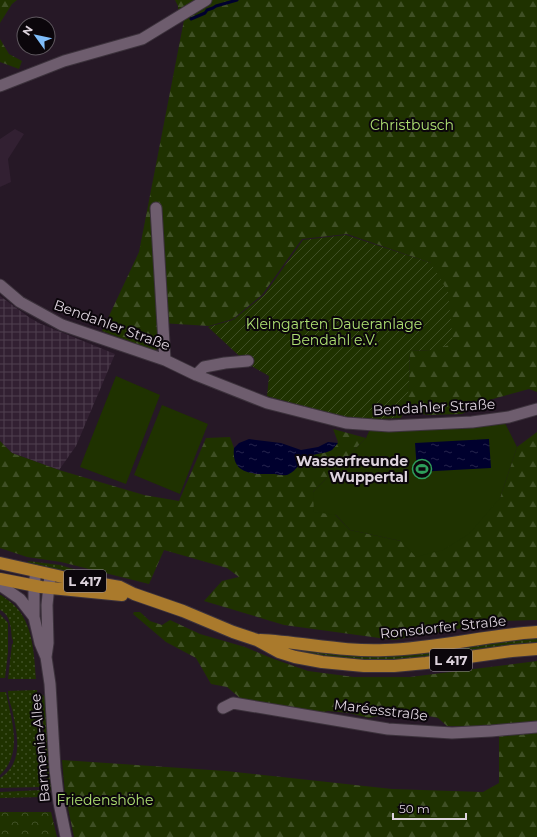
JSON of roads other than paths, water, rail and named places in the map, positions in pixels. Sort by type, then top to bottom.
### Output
[{"type":"main road","name":"Ronsdorfer Straße","points":[[0,563],[50,575],[120,587],[134,594],[183,611],[233,632],[257,640],[279,652],[295,657],[331,663],[364,666],[426,664],[512,650],[537,649]]},
{"type":"main road","name":"Ronsdorfer Straße","points":[[0,579],[49,588],[119,595],[134,594]]},
{"type":"main road","name":"Ronsdorfer Straße","points":[[257,640],[281,641],[350,649],[383,650],[419,648],[511,634],[537,632]]},
{"type":"street","points":[[0,86],[64,61],[142,39],[206,0]]},
{"type":"street","points":[[156,208],[165,360]]},
{"type":"street","name":"Bendahler Straße","points":[[0,285],[20,302],[62,325],[165,360],[196,375],[267,403],[346,423],[389,426],[472,422],[509,417],[537,409]]},
{"type":"street","points":[[196,375],[204,367],[226,362],[248,361]]},
{"type":"street","name":"Barmenia-Allee","points":[[36,571],[34,586],[34,617],[40,643],[46,656]]},
{"type":"street","name":"Barmenia-Allee","points":[[50,575],[47,605],[48,643],[46,656],[51,696],[55,769],[59,803],[66,837]]},
{"type":"street","name":"Barmenia-Allee","points":[[0,585],[20,599],[34,617]]},
{"type":"street","name":"Maréesstraße","points":[[223,708],[233,703],[388,729],[452,733],[537,727]]},
{"type":"water","points":[[249,439],[281,443],[301,450],[318,447],[328,442],[338,443],[332,450],[308,457],[292,473],[287,475],[259,474],[246,472],[240,469],[236,464],[234,457],[234,448],[239,443]]},
{"type":"water","points":[[489,439],[491,468],[417,472],[415,443]]},
{"type":"waterway","points":[[191,19],[216,6],[237,0]]},
{"type":"place","name":"Wasserfreunde Wuppertal","points":[[422,469]]},
{"type":"park label","name":"Christbusch","points":[[412,125]]},
{"type":"park label","name":"Kleingarten Daueranlage Bendahl e.V.","points":[[334,332]]},
{"type":"park label","name":"Friedenshöhe","points":[[105,800]]}]
